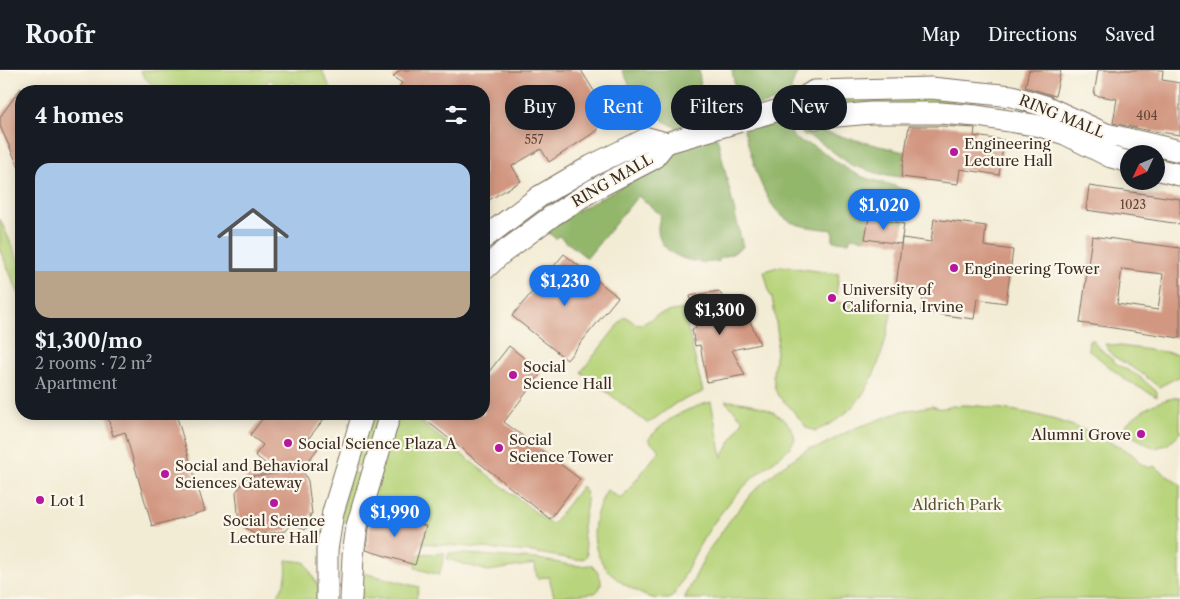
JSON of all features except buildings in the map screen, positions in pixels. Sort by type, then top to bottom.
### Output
[{"type":"street","name":"RING MALL","points":[[847,90],[932,88],[1012,96],[1045,106],[1106,134],[1180,151]]},
{"type":"street","points":[[675,140],[772,112]]},
{"type":"street","name":"RING MALL","points":[[847,115],[871,112],[978,116],[1040,126],[1065,134],[1111,157],[1120,160]]},
{"type":"street","name":"RING MALL","points":[[490,234],[540,196],[591,166],[648,138],[675,140]]},
{"type":"street","name":"RING MALL","points":[[490,264],[552,216],[592,190],[653,159],[675,140]]},
{"type":"street","points":[[1165,171],[1180,175]]},
{"type":"street","points":[[327,593],[327,550],[333,512],[361,420]]},
{"type":"street","points":[[352,599],[353,556],[357,526],[388,420]]},
{"type":"street","points":[[314,547],[317,568],[327,593]]},
{"type":"green space","points":[[140,70],[324,70],[322,71],[329,85],[297,85],[293,82],[290,85],[276,85],[270,79],[264,85],[153,85]]},
{"type":"green space","points":[[622,70],[699,70],[700,85],[671,85],[671,124],[661,119],[661,85],[630,85]]},
{"type":"green space","points":[[732,70],[798,70],[792,85],[772,85],[772,102],[762,105],[762,85],[735,85]]},
{"type":"green space","points":[[954,94],[952,110],[847,111],[847,97]]},
{"type":"green space","points":[[772,122],[772,130],[790,130],[797,140],[820,150],[856,174],[904,190],[914,200],[907,200],[904,224],[869,217],[865,239],[851,237],[849,242],[833,241],[833,230],[801,226],[781,215],[773,206],[760,181],[744,130],[762,130],[762,125]]},
{"type":"green space","points":[[799,130],[820,130],[904,152],[901,177],[880,174],[851,165],[817,140],[804,135]]},
{"type":"green space","points":[[717,137],[743,247],[732,254],[718,259],[720,261],[696,262],[674,254],[665,247],[660,239],[658,228],[661,215],[638,196],[587,258],[559,236],[556,239],[544,229],[672,159],[670,151]]},
{"type":"green space","points":[[0,219],[15,253],[15,285],[0,250]]},
{"type":"green space","points":[[781,266],[839,274],[835,302],[892,309],[883,347],[870,382],[848,411],[833,422],[815,431],[807,428],[778,396],[775,389],[773,374],[778,336],[772,297],[764,271]]},
{"type":"green space","points":[[683,309],[703,392],[676,403],[647,423],[581,372],[625,316],[635,323],[641,324],[659,315]]},
{"type":"green space","points":[[1089,340],[1094,340],[1094,343],[1118,365],[1140,377],[1157,392],[1157,397],[1124,379],[1088,349]]},
{"type":"green space","points":[[1105,344],[1180,354],[1180,376],[1159,387],[1140,372],[1113,356]]},
{"type":"green space","points":[[1180,397],[1180,433],[1167,445],[1154,448],[1125,432],[1125,425],[1144,410],[1164,400]]},
{"type":"green space","points":[[725,401],[746,403],[768,410],[786,421],[792,429],[795,439],[788,449],[755,476],[724,509],[704,538],[673,596],[669,599],[662,599],[644,595],[616,578],[606,568],[599,556],[595,544],[594,531],[600,504],[607,490],[621,499],[660,450],[648,440],[661,426],[693,408],[711,402],[722,457],[743,420]]},
{"type":"green space","name":"Aldrich Park","points":[[959,405],[981,406],[1042,416],[1058,421],[1118,446],[1135,456],[1140,463],[1150,468],[1152,466],[1155,467],[1180,485],[1180,599],[684,599],[708,551],[730,520],[753,492],[780,468],[809,448],[817,448],[853,429],[903,411],[932,406],[940,408]]},
{"type":"green space","points":[[367,420],[383,420],[368,469],[353,465]]},
{"type":"green space","points":[[392,420],[418,420],[552,525],[582,486],[587,501],[583,522],[583,535],[587,555],[585,558],[577,560],[532,552],[422,543],[428,526],[367,507]]},
{"type":"green space","points":[[350,472],[366,476],[356,524],[341,521]]},
{"type":"green space","points":[[445,553],[439,575],[415,568],[419,554]]},
{"type":"green space","points":[[449,553],[537,559],[577,566],[591,565],[599,575],[601,586],[595,593],[554,597],[549,577],[537,578],[535,564],[488,571],[447,559]]},
{"type":"green space","points":[[286,560],[305,562],[318,586],[319,599],[275,599],[285,581],[287,572]]},
{"type":"green space","points":[[359,572],[419,587],[416,599],[358,599]]},
{"type":"place","name":"Engineering Lecture Hall","points":[[954,152]]},
{"type":"place","name":"Engineering Tower","points":[[954,268]]},
{"type":"place","name":"University of California, Irvine","points":[[832,298]]},
{"type":"place","name":"Social Science Hall","points":[[513,375]]},
{"type":"place","name":"Alumni Grove","points":[[1141,434]]},
{"type":"place","name":"Social Science Plaza A","points":[[288,443]]},
{"type":"place","name":"Social Science Tower","points":[[499,448]]},
{"type":"place","name":"Social and Behavioral Sciences Gateway","points":[[165,474]]},
{"type":"place","name":"Lot 1","points":[[40,500]]},
{"type":"place","name":"Social Science Lecture Hall","points":[[274,503]]}]
